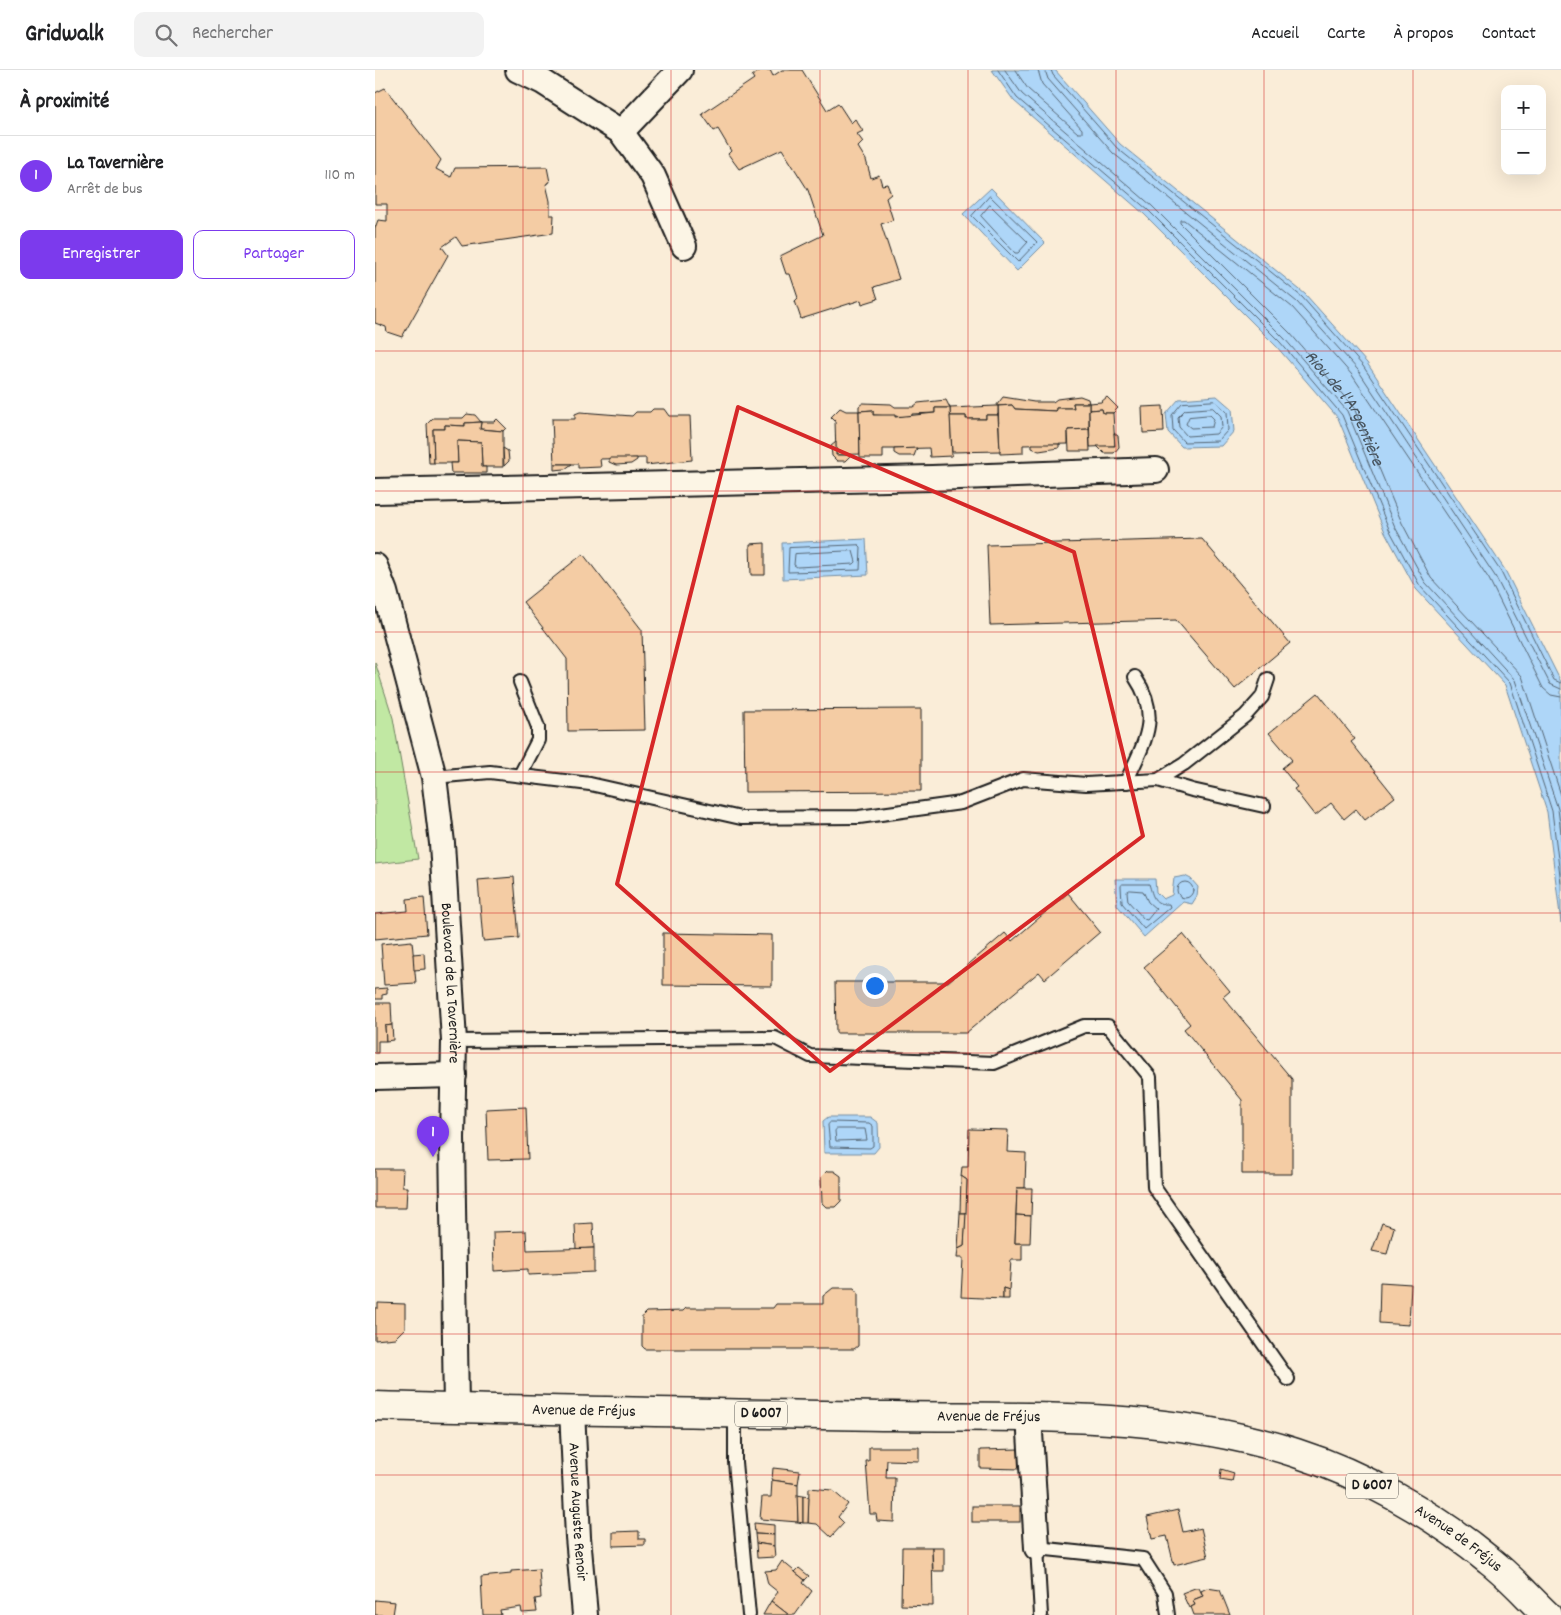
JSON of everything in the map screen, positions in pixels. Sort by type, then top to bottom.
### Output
[{"type":"main road","name":"Avenue de Fréjus","points":[[375,1406],[1029,1416],[1163,1423],[1239,1437],[1298,1453],[1385,1492],[1442,1525],[1490,1560],[1547,1615]]},
{"type":"street","points":[[518,70],[543,82],[621,132],[653,176],[684,246]]},
{"type":"street","points":[[621,132],[680,70]]},
{"type":"street","points":[[375,491],[942,478],[1156,470]]},
{"type":"street","name":"Boulevard de la Tavernière","points":[[375,566],[385,592],[435,777],[442,844],[454,1075],[452,1138],[456,1408]]},
{"type":"street","points":[[375,1077],[454,1075]]},
{"type":"street","name":"Avenue Auguste Renoir","points":[[572,1410],[578,1537],[585,1615]]},
{"type":"street","points":[[1029,1416],[1037,1548]]},
{"type":"lane","points":[[1126,782],[1145,740],[1150,717],[1149,702],[1135,677]]},
{"type":"lane","points":[[1158,780],[1184,764],[1245,716],[1262,697],[1268,679]]},
{"type":"lane","points":[[520,682],[538,727],[538,740],[520,775]]},
{"type":"lane","points":[[435,777],[490,772],[590,784],[741,818],[859,817],[961,803],[1023,779],[1086,784],[1158,780],[1192,790],[1264,806]]},
{"type":"lane","points":[[453,1041],[775,1038],[810,1056],[994,1063],[1084,1026],[1108,1026],[1150,1077],[1154,1187],[1288,1380]]},
{"type":"lane","points":[[735,1413],[735,1462],[749,1615]]},
{"type":"lane","points":[[1041,1615],[1037,1548],[1143,1559],[1165,1593],[1168,1615]]},
{"type":"highlighted area","points":[[738,407],[1074,552],[1143,836],[830,1071],[617,884]]},
{"type":"green space","points":[[375,662],[393,718],[418,859],[375,864]]},
{"type":"water","name":"Riou de l'Argentière","points":[[992,70],[1055,70],[1120,144],[1305,294],[1367,363],[1505,570],[1561,682],[1561,923],[1547,812],[1505,685],[1416,589],[1385,532],[1338,418],[1276,346],[1144,214],[1014,101]]},
{"type":"water","points":[[991,188],[1045,243],[1017,271],[963,214]]},
{"type":"water","points":[[1217,396],[1232,409],[1234,431],[1221,446],[1182,447],[1168,432],[1166,414],[1179,399]]},
{"type":"water","points":[[866,539],[868,575],[783,579],[782,543]]},
{"type":"water","points":[[1185,876],[1191,879],[1198,887],[1197,896],[1192,904],[1183,902],[1144,937],[1117,905],[1115,879],[1155,879],[1156,892],[1163,899],[1172,895],[1174,878]]},
{"type":"water","points":[[828,1117],[870,1117],[878,1123],[879,1147],[874,1153],[824,1153],[823,1121]]},
{"type":"building","points":[[761,70],[770,70],[773,76],[782,70],[802,70],[827,110],[838,103],[851,123],[855,119],[863,131],[857,134],[863,142],[858,147],[866,160],[871,178],[879,175],[882,185],[887,184],[891,194],[886,198],[893,220],[881,224],[899,279],[874,287],[878,299],[862,304],[861,300],[801,319],[795,301],[798,298],[790,274],[786,274],[780,256],[823,235],[808,190],[782,149],[739,169],[728,154],[731,151],[718,129],[714,131],[702,114],[754,79],[752,76]]},
{"type":"building","points":[[385,88],[441,160],[436,169],[451,177],[455,168],[547,167],[550,182],[546,184],[550,201],[550,215],[554,215],[553,233],[462,246],[456,237],[442,247],[448,255],[402,337],[387,332],[386,327],[375,323],[375,228],[378,220],[387,221],[387,204],[375,204],[375,93]]},
{"type":"building","points":[[1080,396],[1088,399],[1089,403],[1073,403],[1074,408],[1056,408],[1056,411],[1015,409],[1012,405],[996,406],[1003,397],[1034,402],[1053,402],[1057,399]]},
{"type":"building","points":[[1107,397],[1118,408],[1113,413],[1103,413],[1102,409],[1089,410],[1089,403],[1101,402]]},
{"type":"building","points":[[946,400],[950,408],[935,408],[935,413],[912,414],[912,417],[873,415],[873,410],[859,411],[859,406],[863,403],[913,407],[918,403]]},
{"type":"building","points":[[1073,403],[1089,403],[1089,429],[1068,430],[1068,444],[1023,445],[1023,453],[1000,454],[998,406],[1012,405],[1015,409],[1056,411],[1056,408],[1074,408]]},
{"type":"building","points":[[998,406],[998,415],[986,415],[986,419],[966,419],[966,416],[950,416],[950,408]]},
{"type":"building","points":[[1163,406],[1164,432],[1143,433],[1142,407]]},
{"type":"building","points":[[840,408],[846,411],[859,411],[860,454],[836,455],[835,421],[831,417]]},
{"type":"building","points":[[935,408],[950,408],[952,456],[930,457],[929,448],[883,449],[883,458],[860,458],[859,411],[873,410],[873,415],[895,415],[895,417],[935,413]]},
{"type":"building","points":[[653,409],[664,409],[669,416],[690,416],[692,460],[646,465],[646,458],[600,459],[601,467],[578,468],[578,464],[554,464],[552,419],[575,419],[575,414],[580,412],[632,416],[636,412],[650,412]]},
{"type":"building","points":[[1102,409],[1103,413],[1113,413],[1115,446],[1090,447],[1089,410]]},
{"type":"building","points":[[467,414],[475,415],[481,422],[465,423],[465,426],[445,425],[445,429],[433,429],[434,463],[429,463],[427,424],[433,418],[463,418]]},
{"type":"building","points":[[986,415],[998,415],[1000,451],[952,452],[950,416],[966,416],[966,419],[986,419]]},
{"type":"building","points":[[497,419],[506,428],[503,431],[480,429],[481,422],[494,422]]},
{"type":"building","points":[[481,422],[480,429],[503,431],[503,467],[482,467],[481,442],[457,441],[458,463],[434,463],[433,429],[445,429],[445,425],[465,426],[465,423]]},
{"type":"building","points":[[1089,429],[1090,451],[1069,451],[1068,430]]},
{"type":"building","points":[[1114,433],[1118,436],[1119,447],[1114,453],[1104,453],[1097,446],[1115,446]]},
{"type":"building","points":[[457,441],[481,442],[482,467],[486,467],[486,473],[451,473],[450,463],[458,463]]},
{"type":"building","points":[[836,442],[836,455],[851,455],[845,461],[837,461],[832,456],[831,446]]},
{"type":"building","points":[[1032,444],[1059,444],[1059,448],[1039,451],[1032,448]]},
{"type":"building","points":[[503,448],[508,451],[509,461],[504,466]]},
{"type":"building","points":[[917,448],[914,456],[899,456],[894,453],[894,449]]},
{"type":"building","points":[[609,458],[637,458],[637,460],[631,464],[616,465],[609,462]]},
{"type":"building","points":[[554,464],[572,464],[565,469],[554,470]]},
{"type":"building","points":[[1202,539],[1290,643],[1235,689],[1176,620],[990,625],[987,545]]},
{"type":"building","points":[[765,543],[765,575],[751,575],[750,544]]},
{"type":"building","points":[[583,554],[642,630],[645,730],[568,731],[567,659],[523,602]]},
{"type":"building","points":[[1318,693],[1355,739],[1351,742],[1395,797],[1365,820],[1356,809],[1344,819],[1331,803],[1315,816],[1294,789],[1297,787],[1282,768],[1292,760],[1269,733]]},
{"type":"building","points":[[921,709],[921,791],[745,792],[744,710]]},
{"type":"building","points":[[514,877],[519,938],[483,941],[478,880]]},
{"type":"building","points":[[1068,893],[1100,932],[1045,979],[1039,972],[966,1033],[836,1033],[835,982],[948,982],[1005,933],[1012,941]]},
{"type":"building","points":[[424,897],[427,934],[375,939],[375,914],[408,911],[407,899]]},
{"type":"building","points":[[663,933],[772,935],[772,986],[663,985]]},
{"type":"building","points":[[1183,934],[1230,991],[1223,997],[1292,1079],[1292,1174],[1242,1174],[1242,1100],[1184,1029],[1190,1024],[1144,967]]},
{"type":"building","points":[[412,941],[416,983],[384,985],[381,944]]},
{"type":"building","points":[[424,953],[425,969],[414,970],[413,954]]},
{"type":"building","points":[[387,988],[387,994],[382,995],[382,999],[375,999],[375,989]]},
{"type":"building","points":[[375,1003],[391,1003],[392,1025],[385,1026],[386,1041],[378,1041],[378,1053],[375,1053]]},
{"type":"building","points":[[392,1025],[393,1040],[386,1041],[385,1026]]},
{"type":"building","points":[[526,1107],[528,1159],[488,1160],[486,1109]]},
{"type":"building","points":[[969,1129],[1008,1130],[1007,1152],[1026,1153],[1025,1188],[1017,1188],[1015,1243],[1022,1243],[1022,1260],[1011,1260],[1009,1290],[1003,1288],[1003,1299],[961,1297],[963,1258],[957,1258],[958,1249],[964,1246],[967,1180],[961,1176],[962,1167],[968,1167]]},
{"type":"building","points":[[375,1169],[403,1169],[402,1187],[407,1187],[406,1208],[375,1208]]},
{"type":"building","points":[[827,1171],[834,1171],[841,1176],[841,1201],[835,1207],[826,1207],[822,1203],[821,1177]]},
{"type":"building","points":[[961,1176],[967,1180],[966,1213],[960,1213]]},
{"type":"building","points":[[1017,1188],[1032,1188],[1031,1216],[1016,1215]]},
{"type":"building","points":[[960,1213],[966,1213],[964,1246],[958,1249]]},
{"type":"building","points":[[1016,1215],[1031,1216],[1030,1243],[1015,1243]]},
{"type":"building","points":[[593,1223],[594,1248],[576,1249],[575,1224]]},
{"type":"building","points":[[1382,1223],[1394,1227],[1387,1254],[1372,1251]]},
{"type":"building","points":[[526,1231],[527,1250],[594,1248],[594,1272],[528,1275],[528,1269],[494,1271],[493,1232]]},
{"type":"building","points":[[1380,1282],[1411,1284],[1409,1325],[1379,1323]]},
{"type":"building","points":[[833,1288],[854,1288],[858,1293],[858,1346],[854,1349],[645,1349],[642,1346],[642,1316],[646,1312],[683,1311],[686,1308],[773,1308],[776,1304],[823,1304],[823,1296]]},
{"type":"building","points":[[1003,1288],[1009,1290],[1009,1299],[1003,1299]]},
{"type":"building","points":[[378,1303],[405,1304],[405,1328],[395,1338],[375,1340],[375,1308],[378,1308]]},
{"type":"building","points":[[869,1447],[919,1447],[919,1461],[887,1460],[886,1478],[895,1478],[894,1522],[877,1521],[876,1514],[870,1514],[866,1461],[869,1461]]},
{"type":"building","points":[[1020,1449],[1020,1469],[980,1468],[980,1450]]},
{"type":"building","points":[[773,1468],[800,1471],[798,1484],[772,1480]]},
{"type":"building","points":[[1221,1469],[1234,1473],[1232,1482],[1220,1480]]},
{"type":"building","points":[[772,1480],[798,1484],[798,1522],[760,1519],[762,1497],[771,1497]]},
{"type":"building","points":[[809,1488],[832,1490],[848,1504],[838,1517],[844,1523],[831,1537],[817,1524],[808,1523]]},
{"type":"building","points":[[797,1495],[803,1496],[803,1523],[798,1522]]},
{"type":"building","points":[[803,1496],[809,1497],[808,1523],[803,1523]]},
{"type":"building","points":[[972,1506],[1020,1506],[1020,1522],[972,1522]]},
{"type":"building","points":[[1178,1510],[1183,1532],[1201,1528],[1208,1557],[1174,1565],[1167,1536],[1152,1539],[1147,1517]]},
{"type":"building","points":[[754,1523],[774,1525],[774,1535],[755,1534]]},
{"type":"building","points":[[639,1531],[639,1539],[645,1539],[645,1545],[613,1546],[613,1532]]},
{"type":"building","points":[[755,1534],[774,1535],[774,1546],[756,1543]]},
{"type":"building","points":[[756,1543],[774,1546],[775,1557],[757,1558]]},
{"type":"building","points":[[902,1547],[932,1547],[933,1606],[901,1605]]},
{"type":"building","points":[[932,1547],[944,1547],[944,1571],[933,1571]]},
{"type":"building","points":[[782,1561],[805,1580],[803,1583],[812,1591],[795,1615],[789,1615],[771,1601],[778,1592],[768,1584],[765,1571],[776,1570]]},
{"type":"building","points":[[799,1568],[809,1576],[805,1580],[795,1572]]},
{"type":"building","points":[[539,1569],[541,1598],[535,1599],[537,1612],[522,1613],[521,1607],[500,1610],[501,1615],[483,1615],[481,1577],[511,1574],[511,1571]]},
{"type":"building","points":[[1199,1588],[1203,1596],[1193,1600],[1195,1605],[1189,1608],[1182,1593]]},
{"type":"building","points":[[1207,1588],[1220,1590],[1230,1615],[1194,1615],[1191,1607],[1195,1605],[1193,1600],[1203,1596],[1201,1591]]},
{"type":"building","points":[[375,1600],[395,1602],[393,1615],[375,1615]]},
{"type":"building","points":[[771,1601],[789,1615],[763,1615]]},
{"type":"place","name":"La Tavernière","points":[[433,1157]]}]
